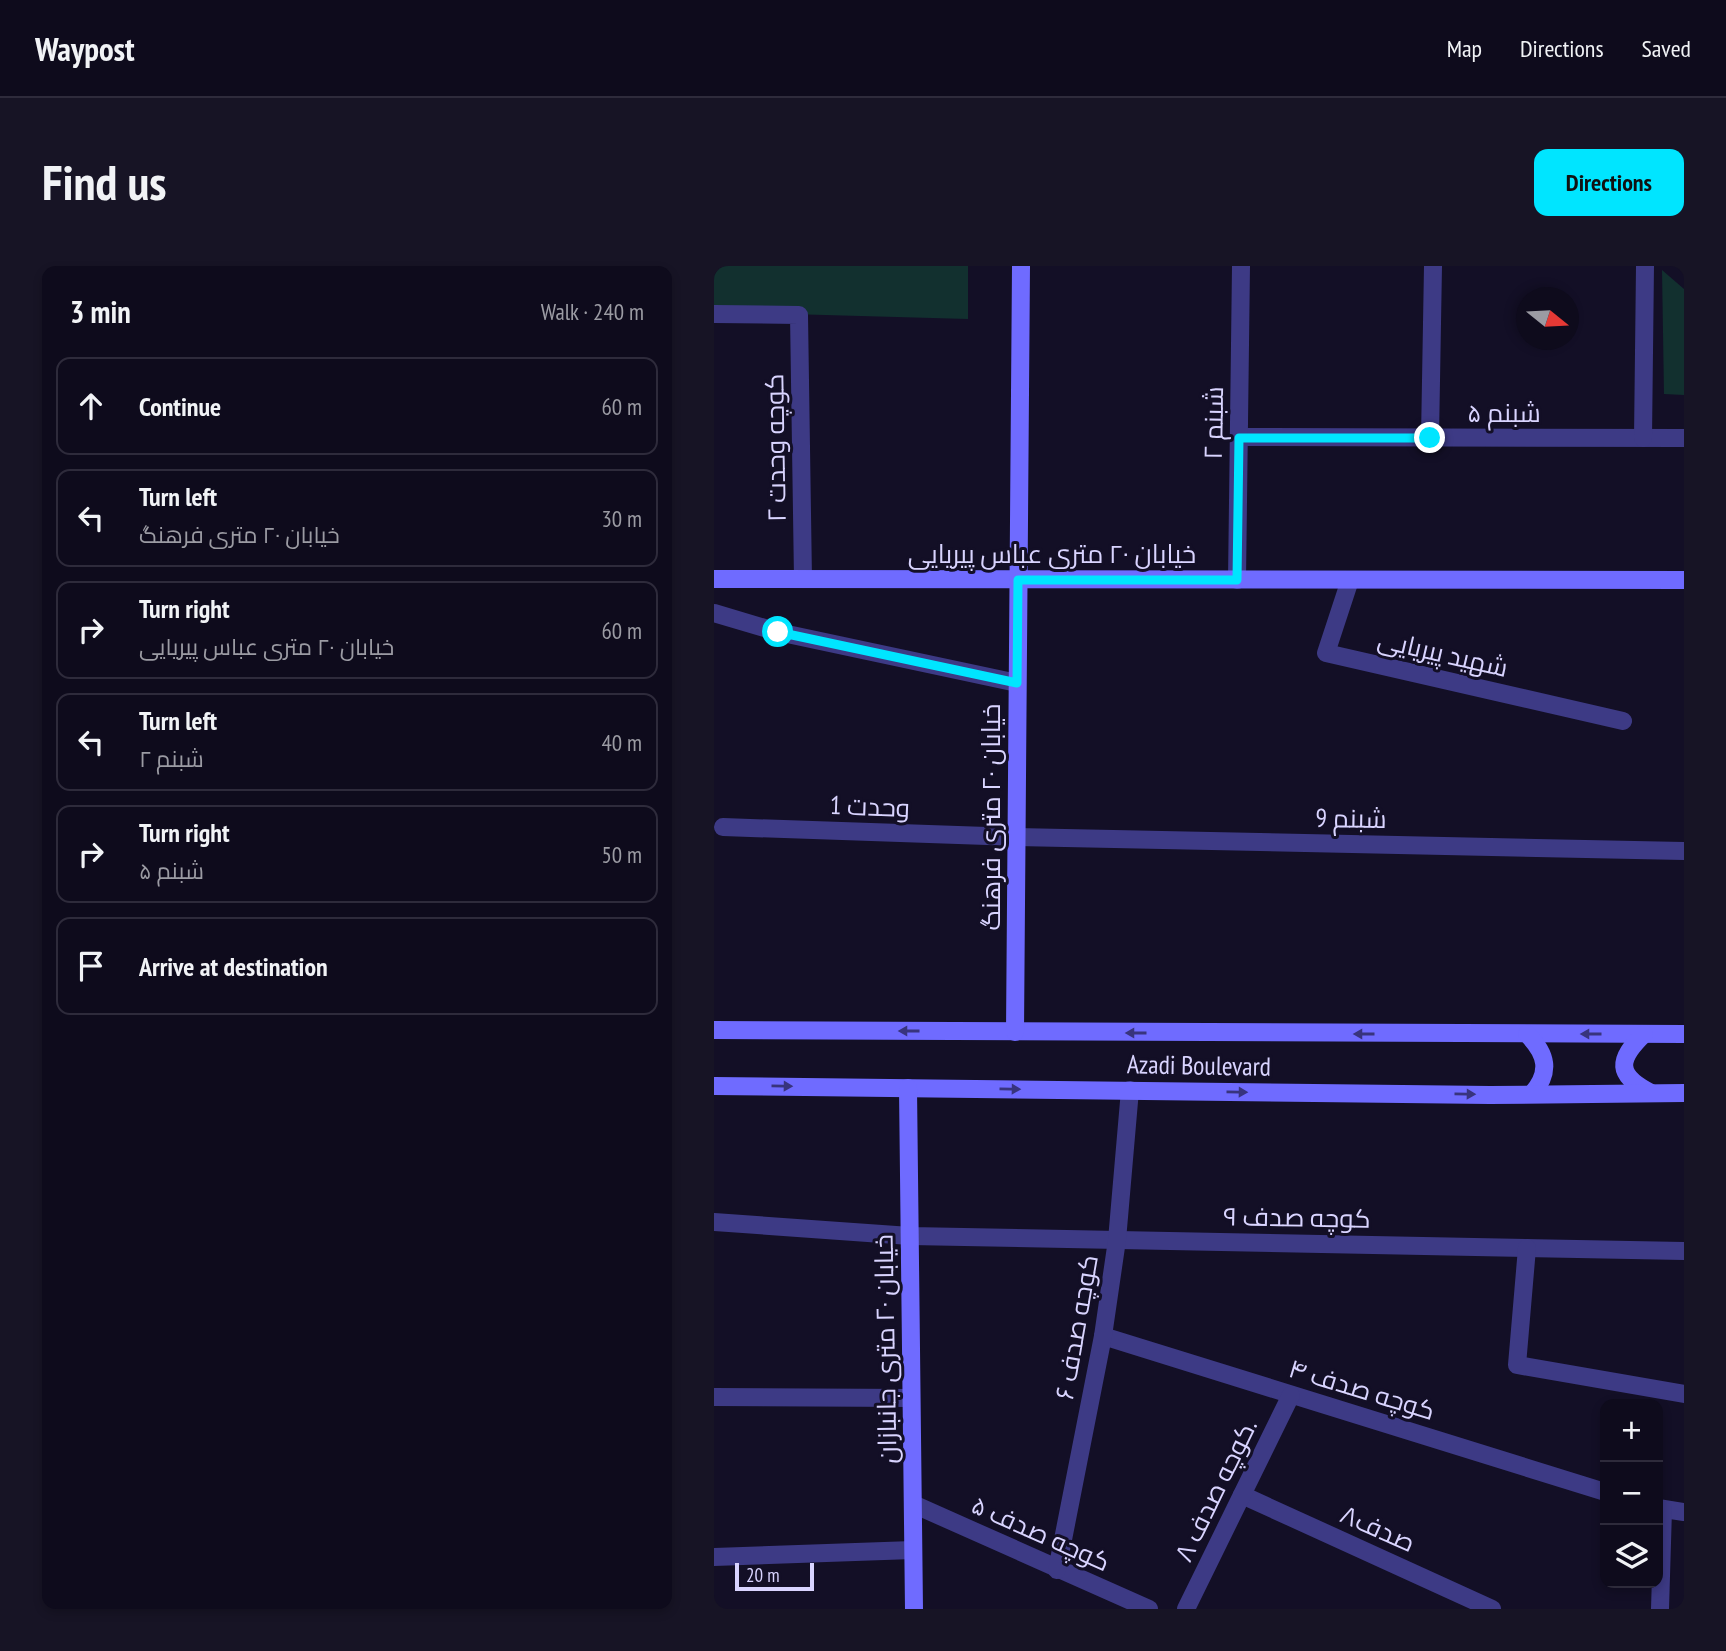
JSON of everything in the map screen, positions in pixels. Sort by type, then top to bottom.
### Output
[{"type":"street","name":"خیابان ۲۰ متری فرهنگ","points":[[1015,1032],[1021,266]]},
{"type":"street","name":"شبنم ۲","points":[[1237,580],[1241,266]]},
{"type":"street","points":[[1430,438],[1433,266]]},
{"type":"street","points":[[1643,438],[1645,266]]},
{"type":"street","name":"کوچه وحدت ۲","points":[[714,314],[799,316],[803,579]]},
{"type":"street","name":"شبنم ۵","points":[[1239,438],[1684,438]]},
{"type":"street","name":"خیابان ۲۰ متری عباس پیریایی","points":[[714,579],[1684,580]]},
{"type":"street","name":"شهید پیریایی","points":[[1350,580],[1326,653],[1623,721]]},
{"type":"street","points":[[714,613],[778,632],[1017,683]]},
{"type":"street","name":"وحدت 1","points":[[723,827],[1016,837]]},
{"type":"street","name":"شبنم 9","points":[[1016,837],[1684,851]]},
{"type":"street","name":"Azadi Boulevard","points":[[714,1030],[1684,1034]]},
{"type":"street","points":[[1527,1034],[1540,1046],[1545,1067],[1543,1081],[1532,1094]]},
{"type":"street","points":[[1644,1034],[1629,1049],[1623,1063],[1626,1075],[1635,1085],[1653,1094]]},
{"type":"street","name":"Azadi Boulevard","points":[[714,1086],[1684,1093]]},
{"type":"street","name":"خیابان ۲۰ متری جانبازان","points":[[908,1088],[914,1609]]},
{"type":"street","name":"کوچه صدف ۶","points":[[1057,1570],[1103,1336],[1117,1240],[1130,1090]]},
{"type":"street","name":"کوچه صدف ۹","points":[[714,1222],[910,1236],[1684,1251]]},
{"type":"street","points":[[1527,1248],[1517,1365],[1684,1394]]},
{"type":"street","name":"کوچه صدف ۴","points":[[1103,1336],[1600,1490]]},
{"type":"street","name":"کوچه صدف ۸.","points":[[1186,1609],[1291,1395]]},
{"type":"street","points":[[714,1397],[911,1398]]},
{"type":"street","name":"صدف۸","points":[[1242,1495],[1492,1609]]},
{"type":"street","name":"کوچه صدف ۵","points":[[913,1504],[1142,1607]]},
{"type":"street","points":[[1663,1509],[1684,1512]]},
{"type":"street","points":[[1660,1525],[1660,1609]]},
{"type":"street","points":[[714,1557],[913,1550]]},
{"type":"green space","points":[[714,266],[968,266],[968,319],[714,312]]},
{"type":"green space","points":[[1662,270],[1684,289],[1684,395],[1664,394]]},
{"type":"route","points":[[778,632],[1017,683],[1018,580],[1237,580],[1239,438],[1430,438]]}]
